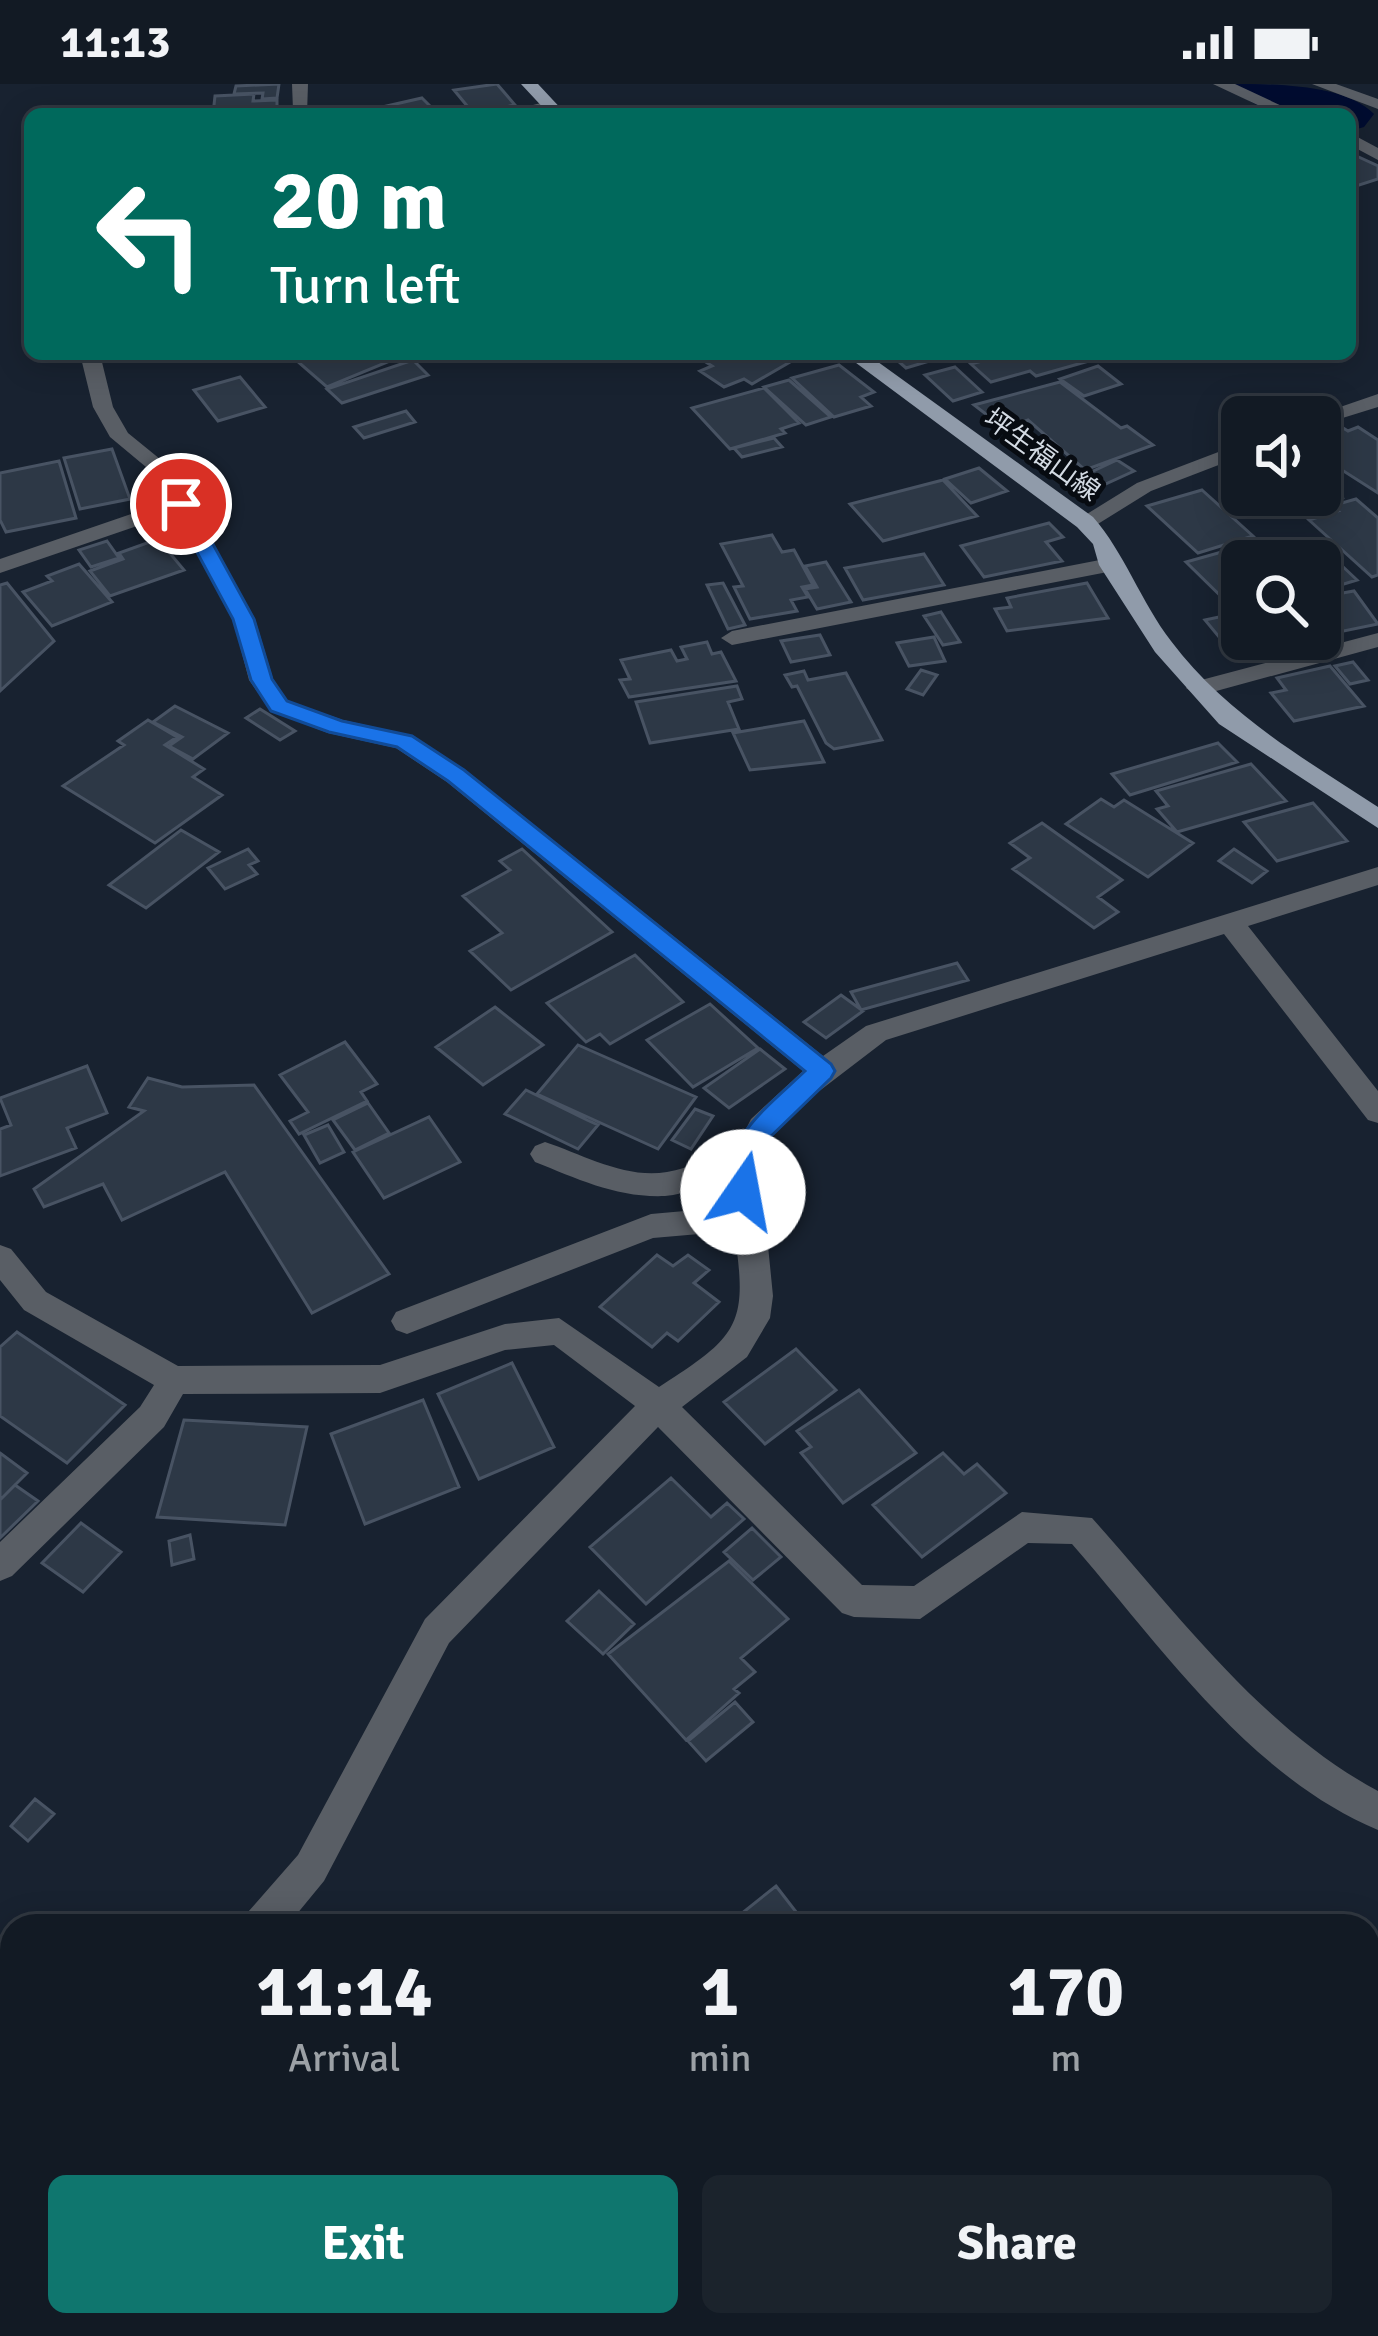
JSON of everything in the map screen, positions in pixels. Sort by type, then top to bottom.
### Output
[{"type":"main road","points":[[529,84],[552,108]]},
{"type":"main road","name":"坪生福山線","points":[[862,360],[1085,522],[1103,542],[1110,565],[1162,647],[1198,688],[1253,740],[1378,819]]},
{"type":"street","points":[[1221,84],[1277,108]]},
{"type":"street","points":[[1320,84],[1378,104]]},
{"type":"street","points":[[92,360],[103,406],[120,437],[161,468],[244,619],[261,680],[279,706],[337,727],[404,742],[456,776],[822,1071]]},
{"type":"street","points":[[1341,410],[1378,400]]},
{"type":"street","points":[[1355,405],[1378,422]]},
{"type":"street","points":[[1085,522],[1144,488],[1221,457]]},
{"type":"street","points":[[0,566],[181,504]]},
{"type":"street","points":[[732,638],[1110,565]]},
{"type":"street","points":[[1198,688],[1378,640]]},
{"type":"street","points":[[272,1914],[311,1868],[436,1631],[658,1405],[746,1336],[759,1307],[743,1218],[743,1166],[754,1136],[822,1071],[876,1034],[1378,876]]},
{"type":"street","points":[[1229,921],[1378,1112]]},
{"type":"street","points":[[545,1154],[614,1181],[669,1184],[706,1169],[743,1166]]},
{"type":"street","points":[[407,1321],[651,1226],[743,1218]]},
{"type":"street","points":[[0,1258],[34,1301],[175,1380],[380,1378],[505,1337],[559,1330],[658,1405],[854,1600],[920,1603],[1022,1527],[1080,1529],[1270,1739],[1348,1798],[1378,1811]]},
{"type":"street","points":[[0,1565],[152,1417],[175,1380]]},
{"type":"building","points":[[279,84],[277,98],[262,99],[263,93],[234,94],[236,86]]},
{"type":"building","points":[[497,84],[515,105],[469,108],[454,90]]},
{"type":"building","points":[[254,94],[253,101],[277,100],[277,108],[214,108],[215,96]]},
{"type":"building","points":[[422,98],[432,108],[378,108]]},
{"type":"building","points":[[1356,156],[1378,166],[1378,179],[1356,186]]},
{"type":"building","points":[[296,360],[392,360],[327,387]]},
{"type":"building","points":[[413,360],[428,375],[342,403],[327,389]]},
{"type":"building","points":[[703,360],[794,360],[752,384],[744,379],[724,387],[700,371],[712,366]]},
{"type":"building","points":[[897,360],[933,360],[906,368]]},
{"type":"building","points":[[1092,360],[1036,376],[1030,371],[991,382],[971,364]]},
{"type":"building","points":[[839,365],[874,392],[861,397],[871,406],[834,417],[792,378]]},
{"type":"building","points":[[1098,366],[1121,384],[1084,396],[1060,379]]},
{"type":"building","points":[[955,367],[982,392],[953,401],[925,375]]},
{"type":"building","points":[[240,377],[265,407],[218,421],[194,390]]},
{"type":"building","points":[[789,380],[831,417],[806,425],[764,387]]},
{"type":"building","points":[[1060,382],[1121,428],[1127,426],[1153,445],[1085,470],[1028,420],[1004,428],[974,405]]},
{"type":"building","points":[[764,388],[799,423],[781,429],[785,433],[730,449],[692,408]]},
{"type":"building","points":[[406,411],[415,422],[364,438],[354,427]]},
{"type":"building","points":[[1341,427],[1348,431],[1358,427],[1378,440],[1378,493],[1341,469]]},
{"type":"building","points":[[774,438],[782,447],[742,457],[734,448]]},
{"type":"building","points":[[112,449],[130,499],[80,509],[64,458]]},
{"type":"building","points":[[1117,460],[1134,471],[1088,492],[1072,481]]},
{"type":"building","points":[[59,461],[76,518],[6,532],[0,520],[0,473]]},
{"type":"building","points":[[979,468],[1007,491],[971,503],[945,479]]},
{"type":"building","points":[[943,480],[977,516],[883,541],[850,504]]},
{"type":"building","points":[[1202,490],[1221,507],[1221,516],[1231,516],[1253,536],[1221,540],[1221,546],[1198,553],[1147,506]]},
{"type":"building","points":[[1356,499],[1378,518],[1378,575],[1372,577],[1341,549],[1341,540],[1331,540],[1309,520],[1341,516],[1341,503]]},
{"type":"building","points":[[1049,523],[1063,537],[1046,542],[1062,561],[984,577],[961,546]]},
{"type":"building","points":[[772,535],[782,552],[794,550],[813,585],[802,587],[808,597],[791,600],[797,611],[750,619],[734,587],[743,586],[721,544]]},
{"type":"building","points":[[158,539],[184,570],[110,596],[90,571],[123,559],[119,553]]},
{"type":"building","points":[[107,541],[119,558],[91,567],[79,550]]},
{"type":"building","points":[[1221,552],[1221,596],[1186,562]]},
{"type":"building","points":[[924,554],[944,585],[863,600],[845,568]]},
{"type":"building","points":[[826,562],[851,602],[817,609],[805,589],[817,587],[805,566]]},
{"type":"building","points":[[79,564],[112,602],[52,626],[23,592]]},
{"type":"building","points":[[1341,565],[1357,580],[1341,585]]},
{"type":"building","points":[[7,583],[54,641],[0,691],[0,585]]},
{"type":"building","points":[[723,583],[745,625],[728,629],[707,585]]},
{"type":"building","points":[[1087,583],[1108,618],[1007,631],[995,609],[1011,607],[1007,598]]},
{"type":"building","points":[[1354,591],[1378,624],[1341,632],[1341,593]]},
{"type":"building","points":[[941,612],[960,642],[943,645],[924,616]]},
{"type":"building","points":[[1221,617],[1221,639],[1205,620]]},
{"type":"building","points":[[820,635],[830,655],[791,662],[781,641]]},
{"type":"building","points":[[934,637],[945,661],[909,666],[897,643]]},
{"type":"building","points":[[707,642],[712,654],[721,652],[736,681],[629,697],[620,680],[630,679],[621,660],[671,650],[677,661],[687,659],[681,647]]},
{"type":"building","points":[[1353,662],[1368,680],[1350,684],[1335,666]]},
{"type":"building","points":[[1330,666],[1364,706],[1294,721],[1271,693],[1286,690],[1277,678]]},
{"type":"building","points":[[921,670],[937,675],[923,695],[907,689]]},
{"type":"building","points":[[804,671],[808,680],[846,673],[882,740],[834,749],[826,743],[797,686],[792,687],[785,675]]},
{"type":"building","points":[[737,686],[742,699],[728,702],[739,729],[650,743],[636,702]]},
{"type":"building","points":[[175,706],[228,733],[193,759],[169,746],[182,737],[153,722]]},
{"type":"building","points":[[260,709],[295,731],[280,740],[246,718]]},
{"type":"building","points":[[148,720],[177,737],[165,745],[204,769],[193,777],[222,795],[155,843],[63,786],[124,745],[118,741]]},
{"type":"building","points":[[804,721],[824,762],[750,770],[733,733]]},
{"type":"building","points":[[1218,743],[1237,762],[1130,795],[1112,774]]},
{"type":"building","points":[[1251,764],[1286,801],[1177,832],[1157,809],[1168,806],[1156,791]]},
{"type":"building","points":[[1101,799],[1114,807],[1124,800],[1193,843],[1148,877],[1066,824]]},
{"type":"building","points":[[1313,803],[1347,841],[1277,861],[1244,822]]},
{"type":"building","points":[[1042,823],[1122,880],[1098,897],[1118,912],[1094,928],[1013,869],[1030,858],[1010,843]]},
{"type":"building","points":[[181,830],[219,852],[146,908],[109,885]]},
{"type":"building","points":[[248,849],[258,861],[249,865],[257,874],[225,889],[208,868]]},
{"type":"building","points":[[522,849],[612,932],[511,990],[470,951],[502,933],[463,896],[510,870],[500,861]]},
{"type":"building","points":[[1234,849],[1267,871],[1252,883],[1219,861]]},
{"type":"building","points":[[635,955],[683,1002],[610,1044],[600,1034],[586,1042],[547,1003]]},
{"type":"building","points":[[957,963],[968,980],[861,1010],[851,992]]},
{"type":"building","points":[[841,995],[863,1011],[826,1038],[804,1022]]},
{"type":"building","points":[[710,1004],[758,1048],[693,1087],[647,1040]]},
{"type":"building","points":[[495,1007],[543,1045],[483,1085],[436,1047]]},
{"type":"building","points":[[345,1042],[377,1084],[361,1092],[367,1101],[299,1134],[290,1121],[308,1112],[280,1075]]},
{"type":"building","points":[[578,1045],[696,1097],[658,1149],[537,1094]]},
{"type":"building","points":[[760,1049],[785,1069],[729,1108],[704,1088]]},
{"type":"building","points":[[87,1066],[107,1113],[67,1128],[76,1148],[0,1176],[0,1129],[11,1125],[0,1098]]},
{"type":"building","points":[[148,1078],[182,1087],[254,1085],[389,1274],[312,1313],[225,1172],[122,1220],[103,1184],[44,1207],[34,1189],[144,1111],[129,1107]]},
{"type":"building","points":[[526,1090],[598,1125],[578,1149],[505,1114]]},
{"type":"building","points":[[368,1103],[389,1133],[355,1150],[333,1120]]},
{"type":"building","points":[[695,1109],[713,1116],[691,1149],[672,1140]]},
{"type":"building","points":[[429,1117],[460,1162],[384,1198],[353,1152]]},
{"type":"building","points":[[328,1125],[344,1152],[320,1163],[304,1135]]},
{"type":"building","points":[[657,1255],[673,1266],[688,1255],[709,1270],[694,1283],[719,1302],[678,1341],[667,1333],[652,1347],[600,1307]]},
{"type":"building","points":[[17,1332],[125,1405],[67,1463],[0,1416],[0,1347]]},
{"type":"building","points":[[796,1349],[836,1390],[765,1444],[724,1402]]},
{"type":"building","points":[[512,1363],[554,1447],[479,1479],[438,1394]]},
{"type":"building","points":[[859,1390],[916,1453],[843,1503],[801,1453],[811,1447],[797,1431]]},
{"type":"building","points":[[423,1400],[459,1487],[365,1524],[331,1434]]},
{"type":"building","points":[[184,1420],[307,1427],[285,1525],[157,1517]]},
{"type":"building","points":[[0,1453],[27,1473],[0,1500]]},
{"type":"building","points":[[943,1453],[964,1474],[977,1464],[1006,1493],[922,1557],[873,1505]]},
{"type":"building","points":[[671,1478],[711,1517],[727,1503],[744,1519],[646,1604],[590,1547]]},
{"type":"building","points":[[15,1485],[38,1501],[0,1538],[0,1500]]},
{"type":"building","points":[[81,1523],[121,1552],[83,1592],[42,1563]]},
{"type":"building","points":[[752,1528],[781,1557],[753,1580],[724,1552]]},
{"type":"building","points":[[190,1535],[194,1559],[172,1565],[169,1541]]},
{"type":"building","points":[[729,1561],[788,1619],[741,1658],[755,1672],[734,1689],[739,1693],[686,1740],[608,1654]]},
{"type":"building","points":[[599,1591],[634,1624],[603,1654],[567,1621]]},
{"type":"building","points":[[735,1702],[753,1722],[706,1761],[688,1741]]},
{"type":"building","points":[[35,1799],[54,1814],[28,1841],[11,1826]]},
{"type":"building","points":[[776,1886],[798,1914],[741,1914]]},
{"type":"waterway","points":[[1262,84],[1326,108]]},
{"type":"route","points":[[181,504],[244,619],[261,680],[279,706],[337,727],[404,742],[456,776],[822,1071],[754,1136],[743,1166],[743,1192]]}]
